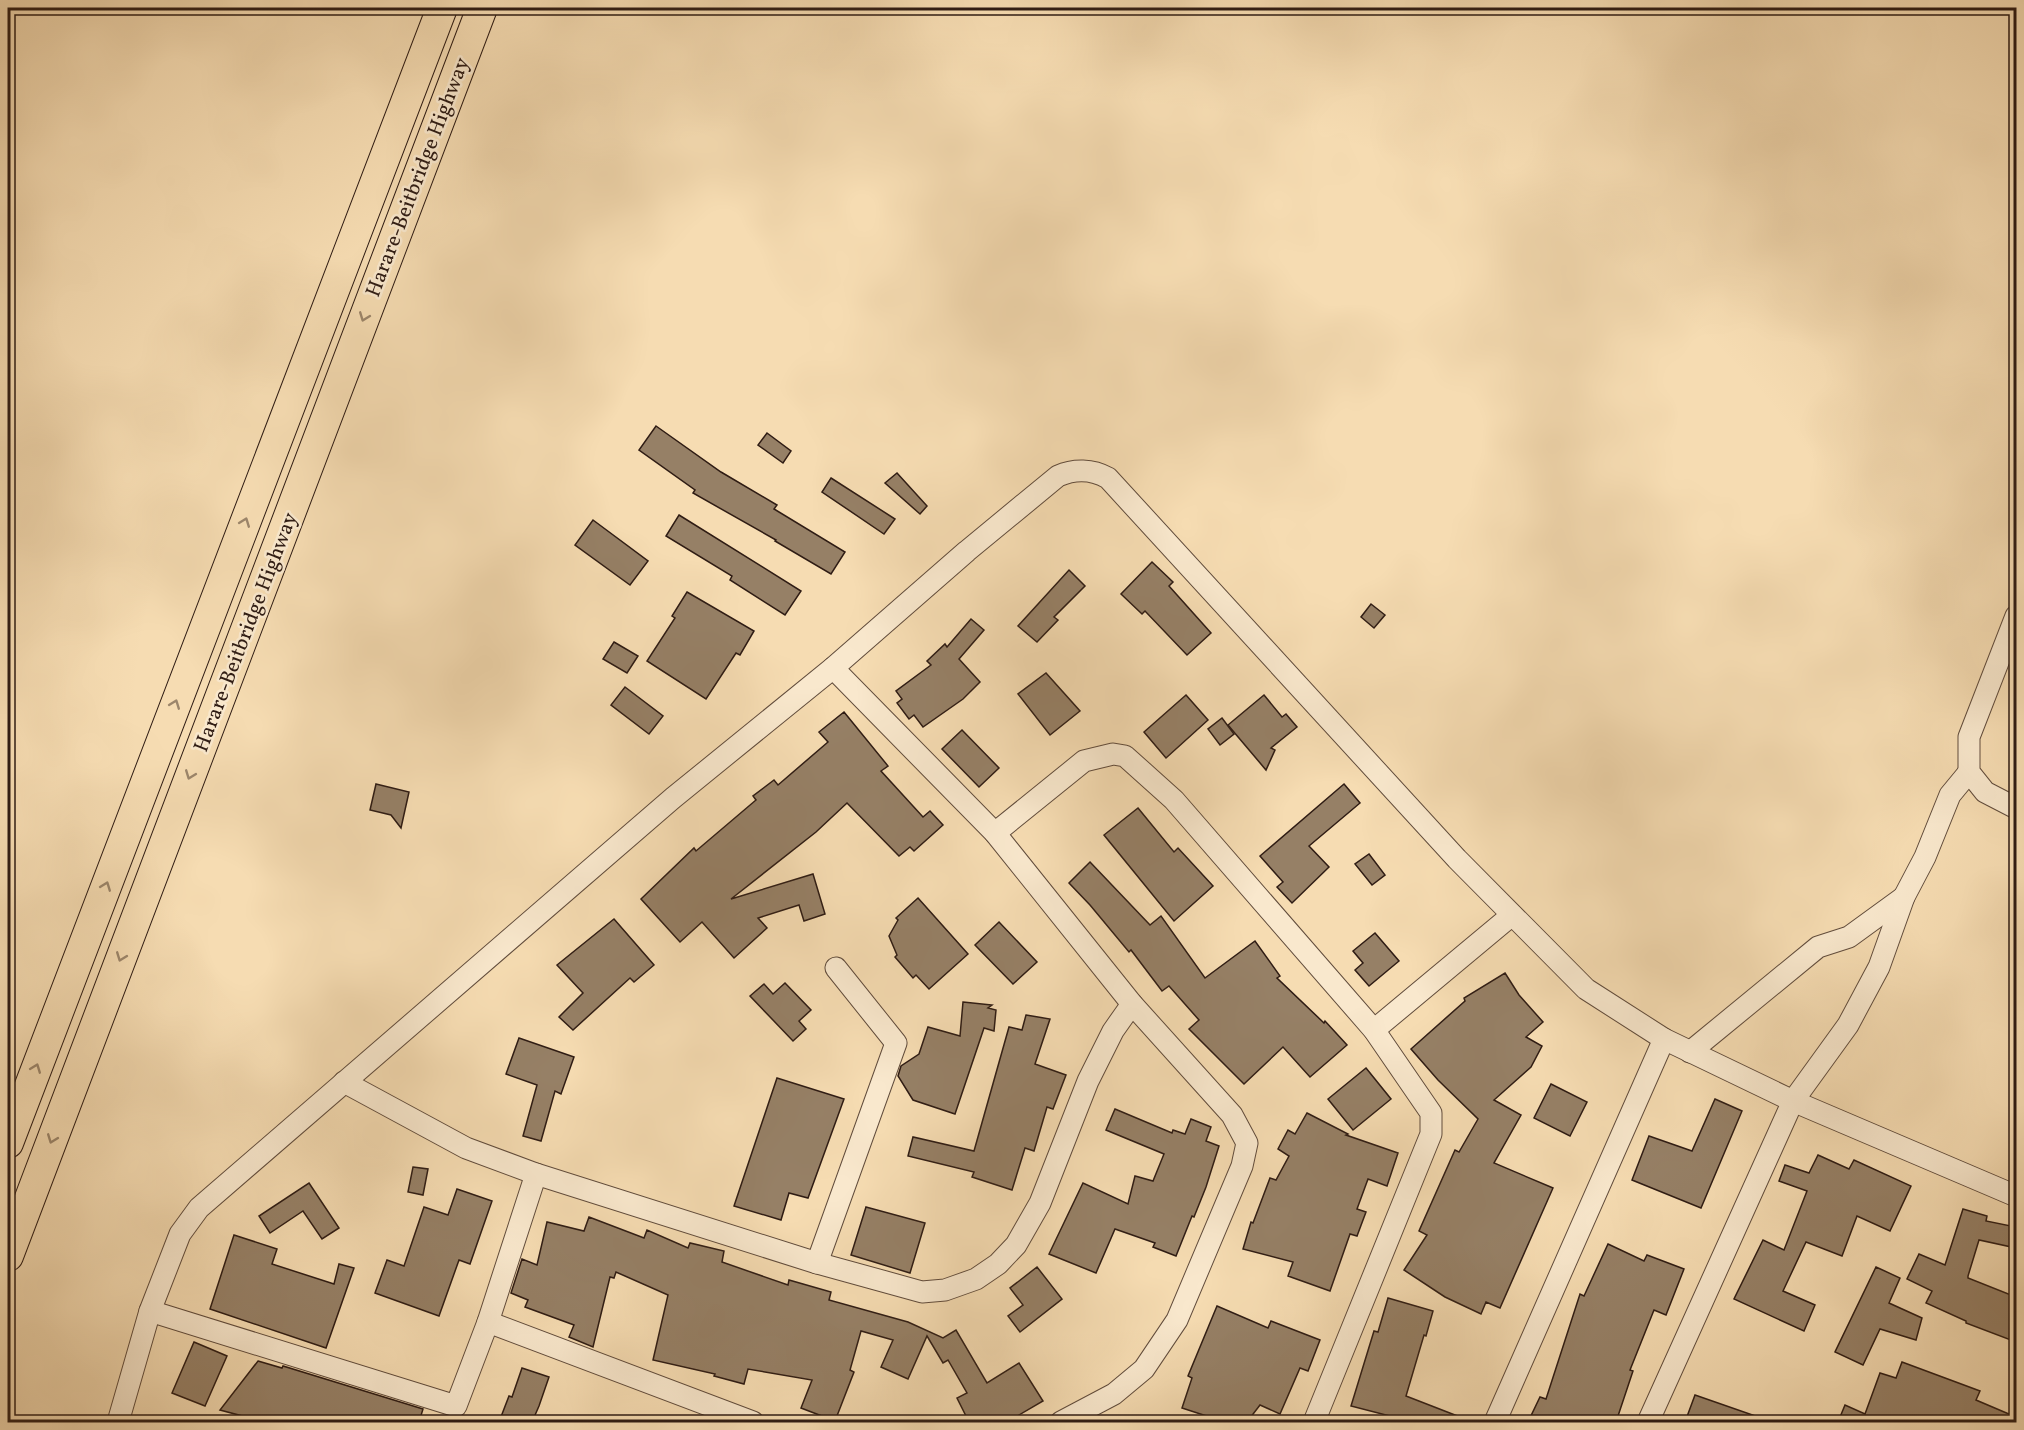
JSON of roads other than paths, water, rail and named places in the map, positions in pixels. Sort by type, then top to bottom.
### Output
[{"type":"highway","name":"Harare-Beitbridge Highway","points":[[8,1143],[442,8]]},
{"type":"highway","name":"Harare-Beitbridge Highway","points":[[8,1256],[482,8]]},
{"type":"street","points":[[118,1422],[150,1311],[180,1234],[199,1208],[673,798],[833,668],[1058,476],[1070,471],[1098,472],[1108,478],[1449,850],[1586,989],[1664,1040],[1793,1101],[2016,1196]]},
{"type":"street","points":[[2016,616],[1969,737],[1969,772],[1984,792],[2016,808]]},
{"type":"street","points":[[833,668],[995,834],[1132,1004],[1232,1115],[1247,1143],[1242,1166],[1177,1320],[1144,1369],[1114,1394],[1061,1422]]},
{"type":"street","points":[[995,834],[1084,761],[1113,754],[1125,756],[1174,800],[1374,1030],[1431,1113],[1431,1134],[1314,1422]]},
{"type":"street","points":[[1648,1422],[1793,1101],[1853,1016],[1879,968],[1904,897],[1925,857],[1950,795],[1969,772]]},
{"type":"street","points":[[1690,1052],[1818,947],[1849,937],[1904,897]]},
{"type":"street","points":[[1374,1030],[1512,915]]},
{"type":"street","points":[[817,1263],[896,1043],[836,968]]},
{"type":"street","points":[[344,1082],[466,1148],[536,1174],[817,1263],[922,1292],[945,1290],[976,1279],[998,1264],[1016,1245],[1040,1203],[1088,1081],[1113,1031],[1132,1004]]},
{"type":"street","points":[[1495,1422],[1664,1040]]},
{"type":"street","points":[[150,1311],[453,1414],[488,1322],[536,1174]]},
{"type":"street","points":[[488,1322],[753,1422]]}]
